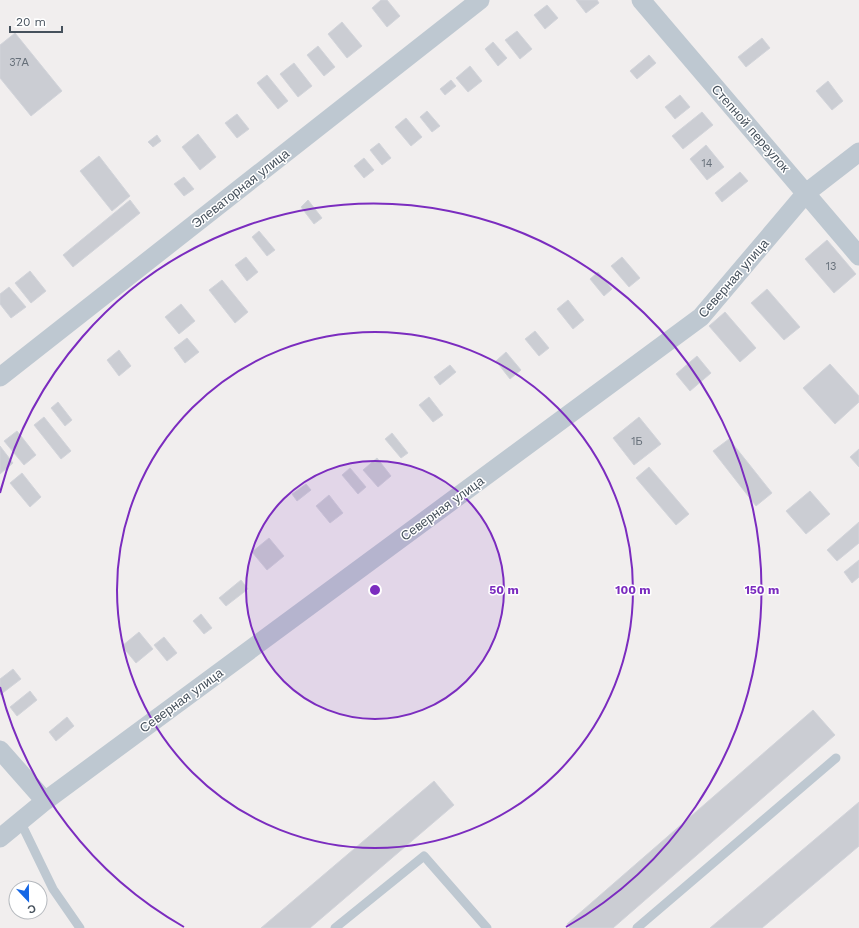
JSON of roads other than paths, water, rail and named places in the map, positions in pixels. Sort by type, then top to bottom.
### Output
[{"type":"street","name":"Элеваторная улица","points":[[0,377],[480,0]]},
{"type":"street","name":"Степной переулок","points":[[641,0],[859,256]]},
{"type":"street","name":"Северная улица","points":[[0,838],[44,801],[701,317],[806,193],[859,152]]},
{"type":"street","points":[[0,750],[44,801]]},
{"type":"lane","points":[[637,928],[836,758]]},
{"type":"lane","points":[[20,821],[53,889],[80,928]]},
{"type":"lane","points":[[335,928],[424,856],[488,928]]}]
